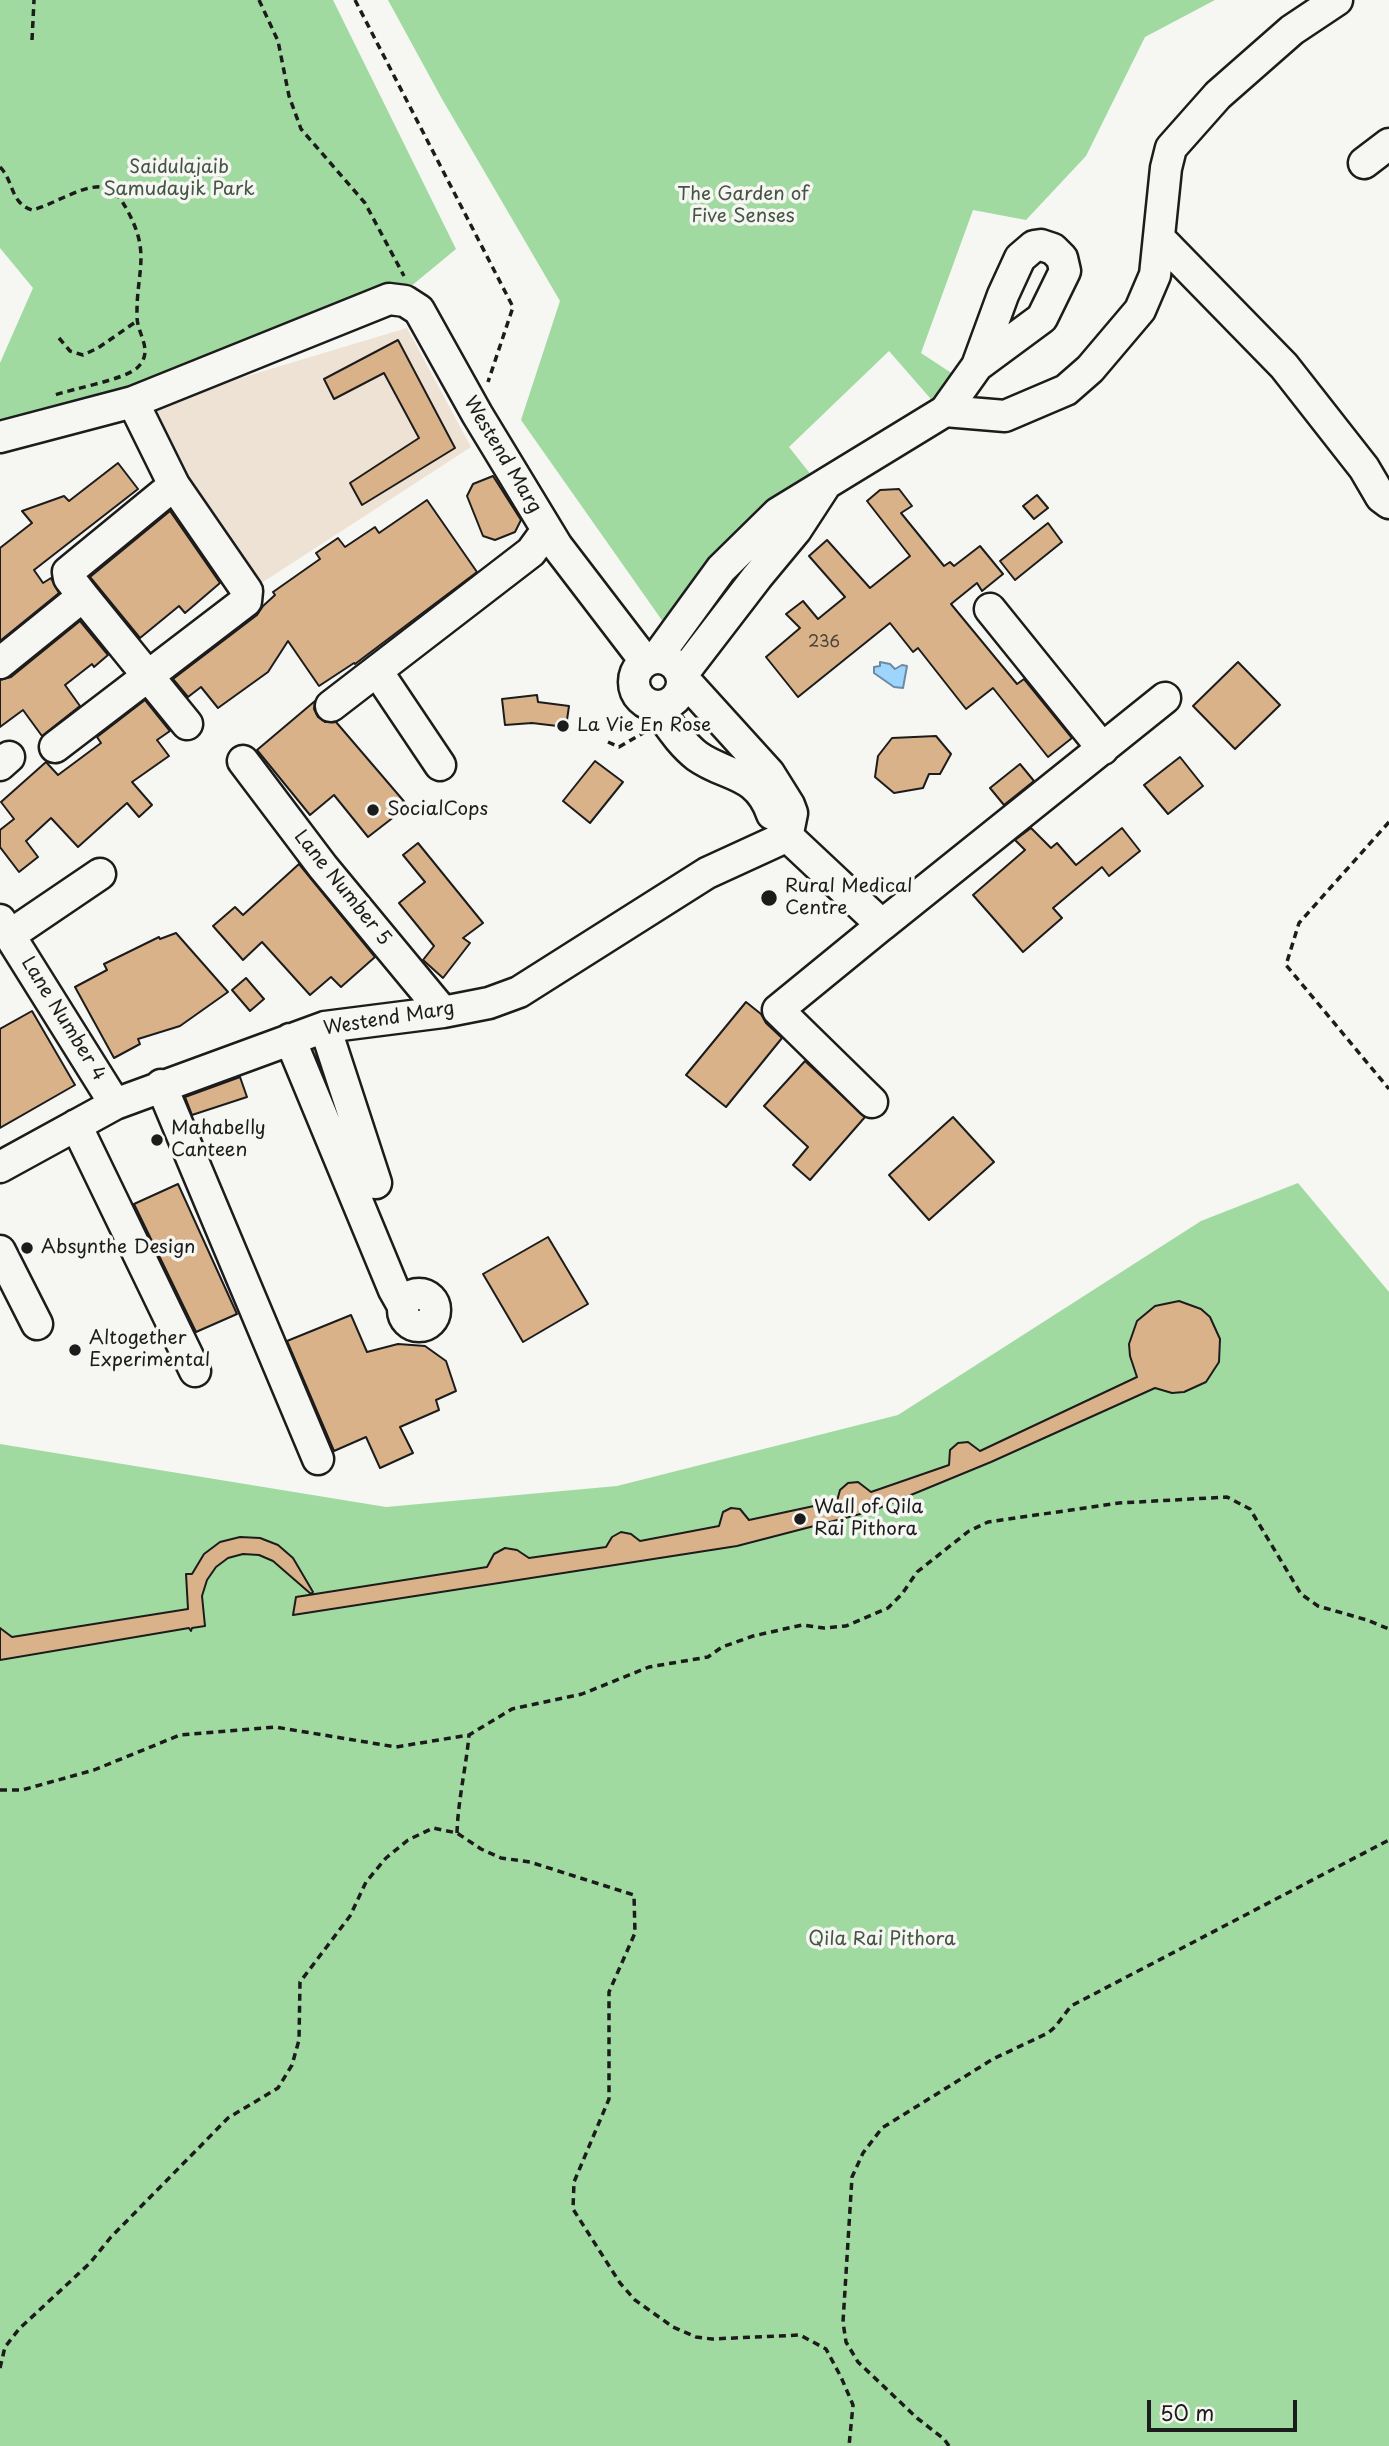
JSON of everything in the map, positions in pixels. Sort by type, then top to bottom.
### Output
[{"type":"street","points":[[945,411],[1005,416],[1066,390],[1090,369],[1140,310],[1154,275],[1166,168],[1171,148],[1218,95],[1292,30],[1336,0]]},
{"type":"street","points":[[1364,163],[1389,145]]},
{"type":"street","points":[[1160,239],[1284,366],[1364,468],[1381,497],[1389,503]]},
{"type":"street","points":[[883,925],[775,841],[774,820],[768,804],[754,786],[737,774],[700,758],[687,747],[655,706],[639,698],[634,687],[637,669],[651,659],[721,569],[778,513],[945,411],[977,366],[1003,295],[1024,253],[1041,245],[1053,249],[1062,258],[1065,271],[1042,318],[1034,324],[1013,323],[1005,315],[1003,295]]},
{"type":"street","points":[[0,437],[133,402],[389,299],[405,301],[419,310]]},
{"type":"street","name":"Westend Marg","points":[[0,1167],[115,1104],[325,1027],[443,1012],[489,1003],[519,992],[707,873],[775,841],[791,821],[789,805],[769,774],[681,676],[672,662],[651,659],[557,546],[477,414],[419,310]]},
{"type":"street","points":[[977,366],[1042,318]]},
{"type":"street","points":[[55,747],[247,601],[247,591],[174,485],[133,402]]},
{"type":"street","points":[[174,485],[68,572],[69,578],[83,596],[187,724]]},
{"type":"street","points":[[655,706],[668,704],[678,695],[681,676],[796,530],[824,487]]},
{"type":"street","points":[[331,706],[531,552],[547,530]]},
{"type":"street","points":[[0,663],[83,596]]},
{"type":"street","points":[[990,609],[1103,748]]},
{"type":"street","points":[[377,671],[440,765]]},
{"type":"street","points":[[872,1102],[778,1010],[1165,698]]},
{"type":"street","name":"Lane Number 5","points":[[243,761],[324,867],[443,1012]]},
{"type":"street","name":"Lane Number 4","points":[[100,874],[5,927],[115,1104]]},
{"type":"street","points":[[325,1027],[376,1183]]},
{"type":"street","points":[[290,1039],[403,1306]]},
{"type":"street","points":[[161,1085],[318,1459]]},
{"type":"street","points":[[76,1125],[195,1371]]},
{"type":"street","points":[[0,1251],[37,1324]]},
{"type":"path","points":[[32,40],[34,0]]},
{"type":"path","points":[[259,0],[278,41],[289,96],[301,129],[365,203],[410,287],[419,310]]},
{"type":"path","points":[[355,0],[513,307],[477,414]]},
{"type":"path","points":[[0,167],[7,174],[15,198],[23,207],[32,209],[98,187],[111,189],[136,226],[143,256],[137,321],[144,339],[144,355],[138,367],[51,396]]},
{"type":"path","points":[[59,338],[69,351],[83,355],[137,321]]},
{"type":"path","points":[[608,742],[620,747],[625,745]]},
{"type":"path","points":[[1389,822],[1299,923],[1286,965],[1389,1089]]},
{"type":"path","points":[[0,1790],[22,1790],[94,1770],[180,1735],[275,1727],[396,1747],[469,1735],[512,1709],[582,1694],[649,1667],[708,1657],[722,1647],[753,1636],[802,1625],[824,1628],[846,1626],[888,1608],[902,1594],[917,1572],[969,1531],[988,1522],[1119,1503],[1211,1497],[1227,1497],[1240,1502],[1250,1509],[1301,1594],[1318,1606],[1389,1629]]},
{"type":"path","points":[[457,1833],[458,1807],[469,1735]]},
{"type":"path","points":[[0,2368],[5,2347],[19,2329],[90,2263],[111,2237],[228,2118],[278,2088],[292,2065],[299,2040],[300,1982],[350,1916],[366,1882],[379,1866],[408,1840],[433,1828],[457,1833],[501,1858],[530,1862],[634,1895],[635,1933],[609,1992],[609,2099],[575,2182],[573,2209],[620,2283],[635,2300],[673,2327],[696,2337],[712,2339],[800,2335],[826,2349],[853,2405],[849,2446]]},
{"type":"path","points":[[949,2446],[858,2362],[846,2342],[843,2322],[852,2177],[872,2139],[882,2128],[993,2059],[1048,2033],[1071,2006],[1389,1840]]},
{"type":"shaded area","points":[[407,328],[471,447],[263,582],[148,438],[141,408]]},
{"type":"green space","name":"Saidulajaib Samudayik Park","points":[[0,0],[333,0],[456,249],[410,287],[136,386],[0,421],[0,363],[33,288],[0,248]]},
{"type":"green space","name":"The Garden of Five Senses","points":[[388,0],[1215,0],[1145,37],[1086,156],[1026,220],[973,210],[921,353],[959,378],[937,406],[889,351],[789,447],[812,476],[666,626],[521,420],[560,301],[442,99]]},
{"type":"green space","name":"Qila Rai Pithora","points":[[1298,1183],[1389,1292],[1389,2446],[0,2446],[0,1444],[386,1507],[617,1486],[898,1415],[1201,1221]]},
{"type":"water","points":[[880,662],[890,664],[895,669],[902,665],[907,666],[903,688],[894,687],[874,673],[874,667],[880,666]]},
{"type":"building","points":[[398,340],[455,448],[362,505],[350,483],[419,438],[384,373],[334,399],[324,379]]},
{"type":"building","points":[[118,463],[138,489],[34,570],[43,583],[51,578],[59,593],[0,641],[0,548],[32,523],[22,511],[64,496],[69,501]]},
{"type":"building","points":[[493,476],[521,520],[515,532],[495,540],[483,536],[467,496],[473,484]]},
{"type":"building","points":[[899,489],[912,506],[901,513],[944,566],[950,562],[954,566],[980,546],[1003,574],[982,591],[977,583],[951,604],[1017,684],[1024,679],[1072,738],[1048,757],[993,688],[966,709],[918,648],[913,652],[890,623],[798,697],[766,657],[800,628],[786,614],[803,601],[818,619],[845,597],[809,556],[827,540],[870,588],[910,556],[867,501],[880,490]]},
{"type":"building","points":[[1037,495],[1048,508],[1034,519],[1023,506]]},
{"type":"building","points":[[427,500],[477,572],[355,664],[319,686],[288,641],[268,672],[218,708],[201,687],[188,697],[173,679],[257,615],[275,595],[273,592],[320,559],[316,553],[338,538],[345,547],[375,527],[379,533]]},
{"type":"building","points":[[170,511],[220,583],[185,613],[179,606],[140,638],[90,577]]},
{"type":"building","points":[[1048,523],[1062,542],[1015,580],[1000,561]]},
{"type":"building","points":[[80,621],[108,655],[65,685],[80,706],[42,736],[23,710],[0,727],[0,680],[11,677]]},
{"type":"building","points":[[1238,662],[1280,705],[1235,749],[1193,706]]},
{"type":"building","points":[[537,695],[538,702],[569,706],[566,727],[532,723],[505,725],[502,699]]},
{"type":"building","points":[[145,700],[170,731],[157,740],[169,756],[132,782],[152,805],[139,817],[127,803],[78,847],[51,818],[26,841],[38,857],[19,872],[0,847],[0,830],[14,819],[1,802],[46,762],[58,775],[101,743],[97,737]]},
{"type":"building","points":[[315,701],[314,709],[318,717],[325,722],[336,722],[408,806],[368,837],[334,795],[310,815],[257,750]]},
{"type":"building","points":[[936,736],[951,754],[940,774],[929,774],[923,788],[894,793],[875,777],[878,756],[892,738]]},
{"type":"building","points":[[1180,757],[1203,786],[1168,814],[1144,785]]},
{"type":"building","points":[[595,761],[623,782],[590,823],[563,801]]},
{"type":"building","points":[[1020,764],[1034,781],[1004,805],[990,788]]},
{"type":"building","points":[[1031,828],[1051,848],[1057,843],[1076,865],[1122,828],[1140,851],[1109,876],[1102,867],[1053,908],[1062,918],[1023,952],[973,895],[1025,850],[1015,840]]},
{"type":"building","points":[[418,843],[483,923],[463,938],[470,943],[443,978],[423,960],[434,946],[399,903],[425,882],[403,855]]},
{"type":"building","points":[[299,864],[375,957],[341,987],[331,977],[310,995],[262,942],[243,960],[213,926],[235,907],[243,915]]},
{"type":"building","points":[[176,933],[228,992],[180,1026],[138,1039],[140,1044],[114,1058],[75,987],[107,970],[104,964],[159,937],[160,939]]},
{"type":"building","points":[[246,978],[264,999],[250,1011],[232,990]]},
{"type":"building","points":[[746,1002],[761,1014],[766,1023],[782,1038],[726,1107],[686,1075]]},
{"type":"building","points":[[32,1011],[75,1085],[0,1128],[0,1029]]},
{"type":"building","points":[[805,1061],[865,1117],[810,1180],[793,1165],[808,1147],[764,1106]]},
{"type":"building","points":[[240,1077],[247,1097],[192,1115],[185,1097]]},
{"type":"building","points":[[953,1117],[994,1162],[929,1220],[889,1175]]},
{"type":"building","points":[[178,1184],[237,1314],[196,1332],[134,1204]]},
{"type":"building","points":[[548,1237],[588,1304],[523,1342],[483,1274]]},
{"type":"building","name":"Wall of Qila Rai Pithora","points":[[1179,1301],[1201,1309],[1210,1317],[1220,1339],[1219,1362],[1206,1382],[1184,1392],[1172,1393],[1155,1388],[991,1462],[872,1511],[737,1546],[293,1615],[296,1597],[487,1567],[494,1554],[505,1548],[517,1550],[529,1558],[606,1547],[612,1537],[621,1532],[631,1534],[640,1541],[719,1526],[723,1512],[731,1508],[740,1509],[749,1520],[837,1501],[840,1490],[848,1483],[858,1482],[871,1492],[949,1465],[950,1450],[958,1443],[968,1442],[980,1451],[1137,1377],[1129,1344],[1137,1321],[1155,1306]]},
{"type":"building","points":[[351,1315],[367,1352],[398,1344],[425,1346],[446,1361],[456,1391],[436,1400],[439,1410],[400,1427],[413,1453],[380,1468],[366,1437],[334,1451],[287,1341]]},
{"type":"building","points":[[240,1537],[260,1538],[278,1545],[293,1558],[313,1592],[311,1594],[273,1561],[259,1555],[243,1554],[228,1558],[216,1567],[207,1580],[202,1596],[205,1626],[192,1628],[191,1631],[189,1628],[0,1660],[0,1628],[12,1637],[188,1609],[186,1574],[192,1574],[204,1554],[220,1542]]},
{"type":"place","name":"La Vie En Rose","points":[[563,726]]},
{"type":"place","name":"SocialCops","points":[[373,810]]},
{"type":"place","name":"Rural Medical Centre","points":[[769,898]]},
{"type":"place","name":"Mahabelly Canteen","points":[[157,1140]]},
{"type":"place","name":"Absynthe Design","points":[[27,1248]]},
{"type":"place","name":"Altogether Experimental","points":[[75,1350]]},
{"type":"place","name":"Wall of Qila Rai Pithora","points":[[800,1519]]}]
